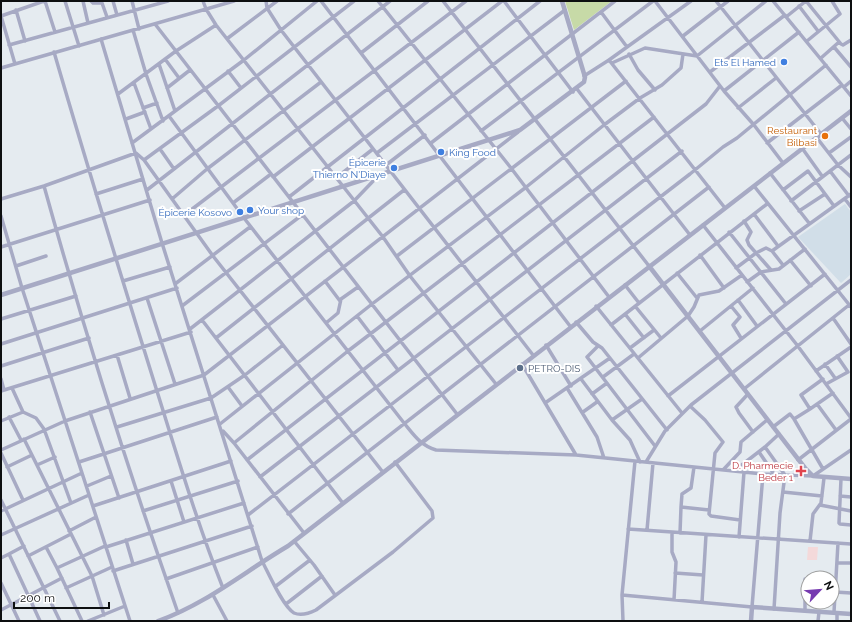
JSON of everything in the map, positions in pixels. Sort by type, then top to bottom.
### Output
[{"type":"street","points":[[15,64],[1,16],[45,1],[55,32]]},
{"type":"street","points":[[66,1],[79,46]]},
{"type":"street","points":[[82,1],[88,23]]},
{"type":"street","points":[[91,1],[93,3],[102,3],[107,17]]},
{"type":"street","points":[[114,1],[117,15]]},
{"type":"street","points":[[132,1],[139,29]]},
{"type":"street","points":[[9,45],[117,15],[154,3],[168,1]]},
{"type":"street","points":[[203,1],[206,9],[216,24],[368,218],[397,256],[410,276],[496,384]]},
{"type":"street","points":[[1,68],[234,1]]},
{"type":"street","points":[[266,1],[267,8],[281,30],[533,355]]},
{"type":"street","points":[[228,38],[277,1]]},
{"type":"street","points":[[132,143],[244,60],[317,1]]},
{"type":"street","points":[[321,1],[404,107],[570,326]]},
{"type":"street","points":[[144,160],[218,106],[354,1]]},
{"type":"street","points":[[378,1],[511,168],[609,297]]},
{"type":"street","points":[[147,190],[390,1]]},
{"type":"street","points":[[361,52],[428,1]]},
{"type":"street","points":[[443,1],[551,138],[632,246],[664,283],[798,460],[813,476]]},
{"type":"street","points":[[184,216],[466,1]]},
{"type":"street","points":[[233,203],[312,148],[503,1],[558,72],[591,106],[604,125],[647,178],[690,235]]},
{"type":"street","points":[[289,197],[540,1]]},
{"type":"street","points":[[1,450],[44,429],[90,412],[204,375],[231,356],[520,130],[575,91],[584,82],[584,76],[562,1]]},
{"type":"street","points":[[431,143],[615,1]]},
{"type":"street","points":[[481,131],[654,1],[683,36],[720,86],[754,125],[783,163]]},
{"type":"street","points":[[610,62],[627,47],[691,1]]},
{"type":"street","points":[[716,1],[805,113],[838,165],[850,176]]},
{"type":"street","points":[[683,36],[728,1]]},
{"type":"street","points":[[584,76],[610,62],[645,48],[697,56],[766,1]]},
{"type":"street","points":[[774,1],[851,96]]},
{"type":"street","points":[[710,72],[806,1],[839,42],[843,45],[851,40]]},
{"type":"street","points":[[807,41],[841,13],[832,1]]},
{"type":"street","points":[[799,6],[818,31]]},
{"type":"street","points":[[16,10],[25,41]]},
{"type":"street","points":[[376,154],[565,10]]},
{"type":"street","points":[[601,12],[627,47]]},
{"type":"street","points":[[155,24],[457,414]]},
{"type":"street","points":[[118,94],[176,51],[216,24]]},
{"type":"street","points":[[133,30],[146,74],[164,120]]},
{"type":"street","points":[[724,91],[799,32]]},
{"type":"street","points":[[102,40],[162,243],[262,561],[286,604],[294,612],[304,614],[316,610],[393,552],[433,518],[432,511],[395,462]]},
{"type":"street","points":[[821,58],[839,42]]},
{"type":"street","points":[[834,47],[851,67]]},
{"type":"street","points":[[54,52],[88,171],[170,433],[212,562],[223,588]]},
{"type":"street","points":[[629,54],[638,70],[655,90]]},
{"type":"street","points":[[220,424],[372,304],[526,188],[604,125],[640,98],[655,90],[680,70],[683,54]]},
{"type":"street","points":[[165,59],[179,78]]},
{"type":"street","points":[[610,62],[682,151],[725,208]]},
{"type":"street","points":[[159,64],[175,111]]},
{"type":"street","points":[[248,515],[661,197],[723,147],[754,125],[826,65]]},
{"type":"street","points":[[167,88],[190,70]]},
{"type":"street","points":[[228,72],[241,88]]},
{"type":"street","points":[[738,108],[776,78]]},
{"type":"street","points":[[397,256],[626,80]]},
{"type":"street","points":[[172,199],[207,169],[284,112],[321,82]]},
{"type":"street","points":[[767,143],[805,113],[851,82]]},
{"type":"street","points":[[134,83],[151,129]]},
{"type":"street","points":[[247,460],[706,104],[720,86]]},
{"type":"street","points":[[126,119],[157,103]]},
{"type":"street","points":[[158,621],[178,613],[213,595],[294,541],[342,502],[851,111]]},
{"type":"street","points":[[169,116],[250,226],[390,406],[420,442],[436,450],[576,455],[763,474],[851,479]]},
{"type":"street","points":[[234,443],[310,380],[387,323],[500,234],[654,117]]},
{"type":"street","points":[[842,118],[851,129]]},
{"type":"street","points":[[1,295],[162,243],[377,177],[520,130]]},
{"type":"street","points":[[386,165],[425,135]]},
{"type":"street","points":[[829,153],[851,137]]},
{"type":"street","points":[[802,148],[822,176]]},
{"type":"street","points":[[160,149],[174,169]]},
{"type":"street","points":[[336,178],[373,149]]},
{"type":"street","points":[[260,477],[682,151]]},
{"type":"street","points":[[1,199],[44,186],[136,153]]},
{"type":"street","points":[[136,153],[144,160],[213,256],[382,472]]},
{"type":"street","points":[[791,201],[817,183],[822,176],[851,155]]},
{"type":"street","points":[[783,190],[808,171],[834,206]]},
{"type":"street","points":[[772,251],[850,195],[830,171]]},
{"type":"street","points":[[770,173],[809,224]]},
{"type":"street","points":[[1,379],[3,391],[190,331],[277,260],[354,201],[377,177]]},
{"type":"street","points":[[96,194],[143,178]]},
{"type":"street","points":[[44,186],[96,362],[150,533],[178,613]]},
{"type":"street","points":[[744,389],[850,306],[754,186]]},
{"type":"street","points":[[288,514],[404,422],[518,336],[709,187]]},
{"type":"street","points":[[216,338],[404,190]]},
{"type":"street","points":[[799,211],[825,194]]},
{"type":"street","points":[[845,198],[851,208]]},
{"type":"street","points":[[1,247],[150,200]]},
{"type":"street","points":[[611,325],[677,272],[767,204]]},
{"type":"street","points":[[754,214],[778,246]]},
{"type":"street","points":[[182,306],[302,215]]},
{"type":"street","points":[[1,216],[50,376],[66,421],[130,621]]},
{"type":"street","points":[[744,221],[751,232],[747,242],[771,270]]},
{"type":"street","points":[[703,225],[786,330],[851,419],[798,460]]},
{"type":"street","points":[[1,344],[130,304],[176,286],[250,226]]},
{"type":"street","points":[[729,232],[786,304]]},
{"type":"street","points":[[736,268],[750,257],[766,248],[772,251],[783,266]]},
{"type":"street","points":[[747,282],[761,272],[783,266],[805,250]]},
{"type":"street","points":[[700,255],[724,288]]},
{"type":"street","points":[[16,266],[46,256]]},
{"type":"street","points":[[790,260],[811,286]]},
{"type":"street","points":[[123,281],[170,266]]},
{"type":"street","points":[[677,272],[697,298]]},
{"type":"street","points":[[668,396],[825,274]]},
{"type":"street","points":[[638,358],[688,316],[694,307],[697,298],[702,294],[724,288],[742,275]]},
{"type":"street","points":[[646,462],[655,446],[682,413],[732,372],[851,280]]},
{"type":"street","points":[[325,282],[340,301]]},
{"type":"street","points":[[625,284],[639,303]]},
{"type":"street","points":[[326,323],[338,313],[340,301],[358,287]]},
{"type":"street","points":[[700,331],[753,288]]},
{"type":"street","points":[[1,319],[76,296]]},
{"type":"street","points":[[147,298],[175,384]]},
{"type":"street","points":[[738,300],[758,326]]},
{"type":"street","points":[[596,306],[682,413]]},
{"type":"street","points":[[634,306],[661,338]]},
{"type":"street","points":[[731,306],[740,317],[733,325],[742,338]]},
{"type":"street","points":[[625,314],[644,338]]},
{"type":"street","points":[[358,316],[398,370]]},
{"type":"street","points":[[833,318],[851,344]]},
{"type":"street","points":[[202,320],[342,502]]},
{"type":"street","points":[[576,322],[598,346],[602,348],[667,430]]},
{"type":"street","points":[[630,348],[654,330]]},
{"type":"street","points":[[1,366],[89,338]]},
{"type":"street","points":[[117,426],[211,398],[245,375],[282,345]]},
{"type":"street","points":[[546,345],[571,386]]},
{"type":"street","points":[[598,346],[587,357],[655,446]]},
{"type":"street","points":[[816,371],[851,347]]},
{"type":"street","points":[[603,377],[634,354]]},
{"type":"street","points":[[117,355],[130,398]]},
{"type":"street","points":[[837,356],[851,375]]},
{"type":"street","points":[[545,403],[610,358]]},
{"type":"street","points":[[522,364],[576,455]]},
{"type":"street","points":[[825,364],[835,378]]},
{"type":"street","points":[[826,384],[848,372]]},
{"type":"street","points":[[581,379],[597,402],[630,440],[640,462]]},
{"type":"street","points":[[810,409],[801,394],[823,379]]},
{"type":"street","points":[[592,394],[608,383]]},
{"type":"street","points":[[228,387],[242,406]]},
{"type":"street","points":[[12,388],[23,412],[36,418],[44,429],[55,457],[62,482],[71,503]]},
{"type":"street","points":[[567,388],[597,437],[604,458]]},
{"type":"street","points":[[794,419],[833,393]]},
{"type":"street","points":[[748,394],[736,407],[753,432]]},
{"type":"street","points":[[612,420],[642,400]]},
{"type":"street","points":[[583,412],[597,402]]},
{"type":"street","points":[[817,404],[836,430]]},
{"type":"street","points":[[690,406],[705,420],[723,441],[723,444],[714,453],[709,510],[711,516],[740,520]]},
{"type":"street","points":[[1,420],[23,412]]},
{"type":"street","points":[[90,412],[119,498]]},
{"type":"street","points":[[773,427],[790,414],[823,469]]},
{"type":"street","points":[[9,417],[32,455],[92,576],[104,615]]},
{"type":"street","points":[[79,462],[217,417]]},
{"type":"street","points":[[723,470],[740,452],[741,442],[768,420]]},
{"type":"street","points":[[222,431],[234,443],[304,533]]},
{"type":"street","points":[[734,471],[766,447],[779,434]]},
{"type":"street","points":[[766,447],[785,475],[778,539],[774,609]]},
{"type":"street","points":[[813,476],[851,450]]},
{"type":"street","points":[[758,452],[775,474]]},
{"type":"street","points":[[1,453],[23,500]]},
{"type":"street","points":[[1,467],[32,455]]},
{"type":"street","points":[[37,465],[55,457]]},
{"type":"street","points":[[93,506],[231,461]]},
{"type":"street","points":[[623,621],[622,595],[634,461]]},
{"type":"street","points":[[647,530],[653,463]]},
{"type":"street","points":[[680,533],[682,494],[691,488],[694,467]]},
{"type":"street","points":[[739,537],[744,472]]},
{"type":"street","points":[[1,511],[82,473]]},
{"type":"street","points":[[751,621],[763,474]]},
{"type":"street","points":[[87,486],[111,476]]},
{"type":"street","points":[[810,541],[813,514],[820,505],[824,478]]},
{"type":"street","points":[[840,479],[840,524],[851,525]]},
{"type":"street","points":[[171,481],[184,522]]},
{"type":"street","points":[[143,511],[238,482]]},
{"type":"street","points":[[782,492],[822,496]]},
{"type":"street","points":[[1,535],[89,495]]},
{"type":"street","points":[[840,496],[851,497]]},
{"type":"street","points":[[1,500],[60,621]]},
{"type":"street","points":[[57,568],[105,546],[244,503]]},
{"type":"street","points":[[820,505],[834,507],[839,510],[851,511]]},
{"type":"street","points":[[681,507],[709,510]]},
{"type":"street","points":[[28,556],[96,517]]},
{"type":"street","points":[[66,588],[92,576],[113,569],[252,526]]},
{"type":"street","points":[[628,529],[851,544]]},
{"type":"street","points":[[672,532],[672,552],[676,562],[674,600]]},
{"type":"street","points":[[702,602],[706,535]]},
{"type":"street","points":[[126,540],[133,564]]},
{"type":"street","points":[[294,541],[310,560],[335,595]]},
{"type":"street","points":[[837,570],[838,543]]},
{"type":"street","points":[[1,558],[24,546]]},
{"type":"street","points":[[46,547],[82,621]]},
{"type":"street","points":[[166,579],[258,547]]},
{"type":"street","points":[[9,554],[40,621]]},
{"type":"street","points":[[276,586],[310,560]]},
{"type":"street","points":[[838,563],[851,563]]},
{"type":"street","points":[[675,573],[703,575]]},
{"type":"street","points":[[286,604],[322,576]]},
{"type":"street","points":[[1,610],[62,578]]},
{"type":"street","points":[[1,582],[19,621]]},
{"type":"street","points":[[840,592],[851,593]]},
{"type":"street","points":[[213,595],[227,621]]},
{"type":"street","points":[[622,595],[774,609],[851,614]]},
{"type":"street","points":[[88,621],[125,606]]},
{"type":"street","points":[[836,610],[837,621]]},
{"type":"street","points":[[818,621],[820,612]]},
{"type":"shaded area","points":[[845,204],[851,212],[851,274],[841,283],[798,237]]},
{"type":"shaded area","points":[[808,547],[818,547],[817,560],[807,560]]},
{"type":"green space","points":[[565,1],[612,1],[574,30]]},
{"type":"place","name":"Ets El Hamed","points":[[784,62]]},
{"type":"place","name":"Restaurant Bilbasi","points":[[825,136]]},
{"type":"place","name":"King Food","points":[[441,152]]},
{"type":"place","name":"Épicerie Thierno N'Diaye","points":[[394,168]]},
{"type":"place","name":"Your shop","points":[[250,210]]},
{"type":"place","name":"Épicerie Kosovo","points":[[240,212]]},
{"type":"place","name":"PETRO-DIS","points":[[520,368]]},
{"type":"place","name":"D. Pharmecie Beder 1","points":[[801,471]]}]
